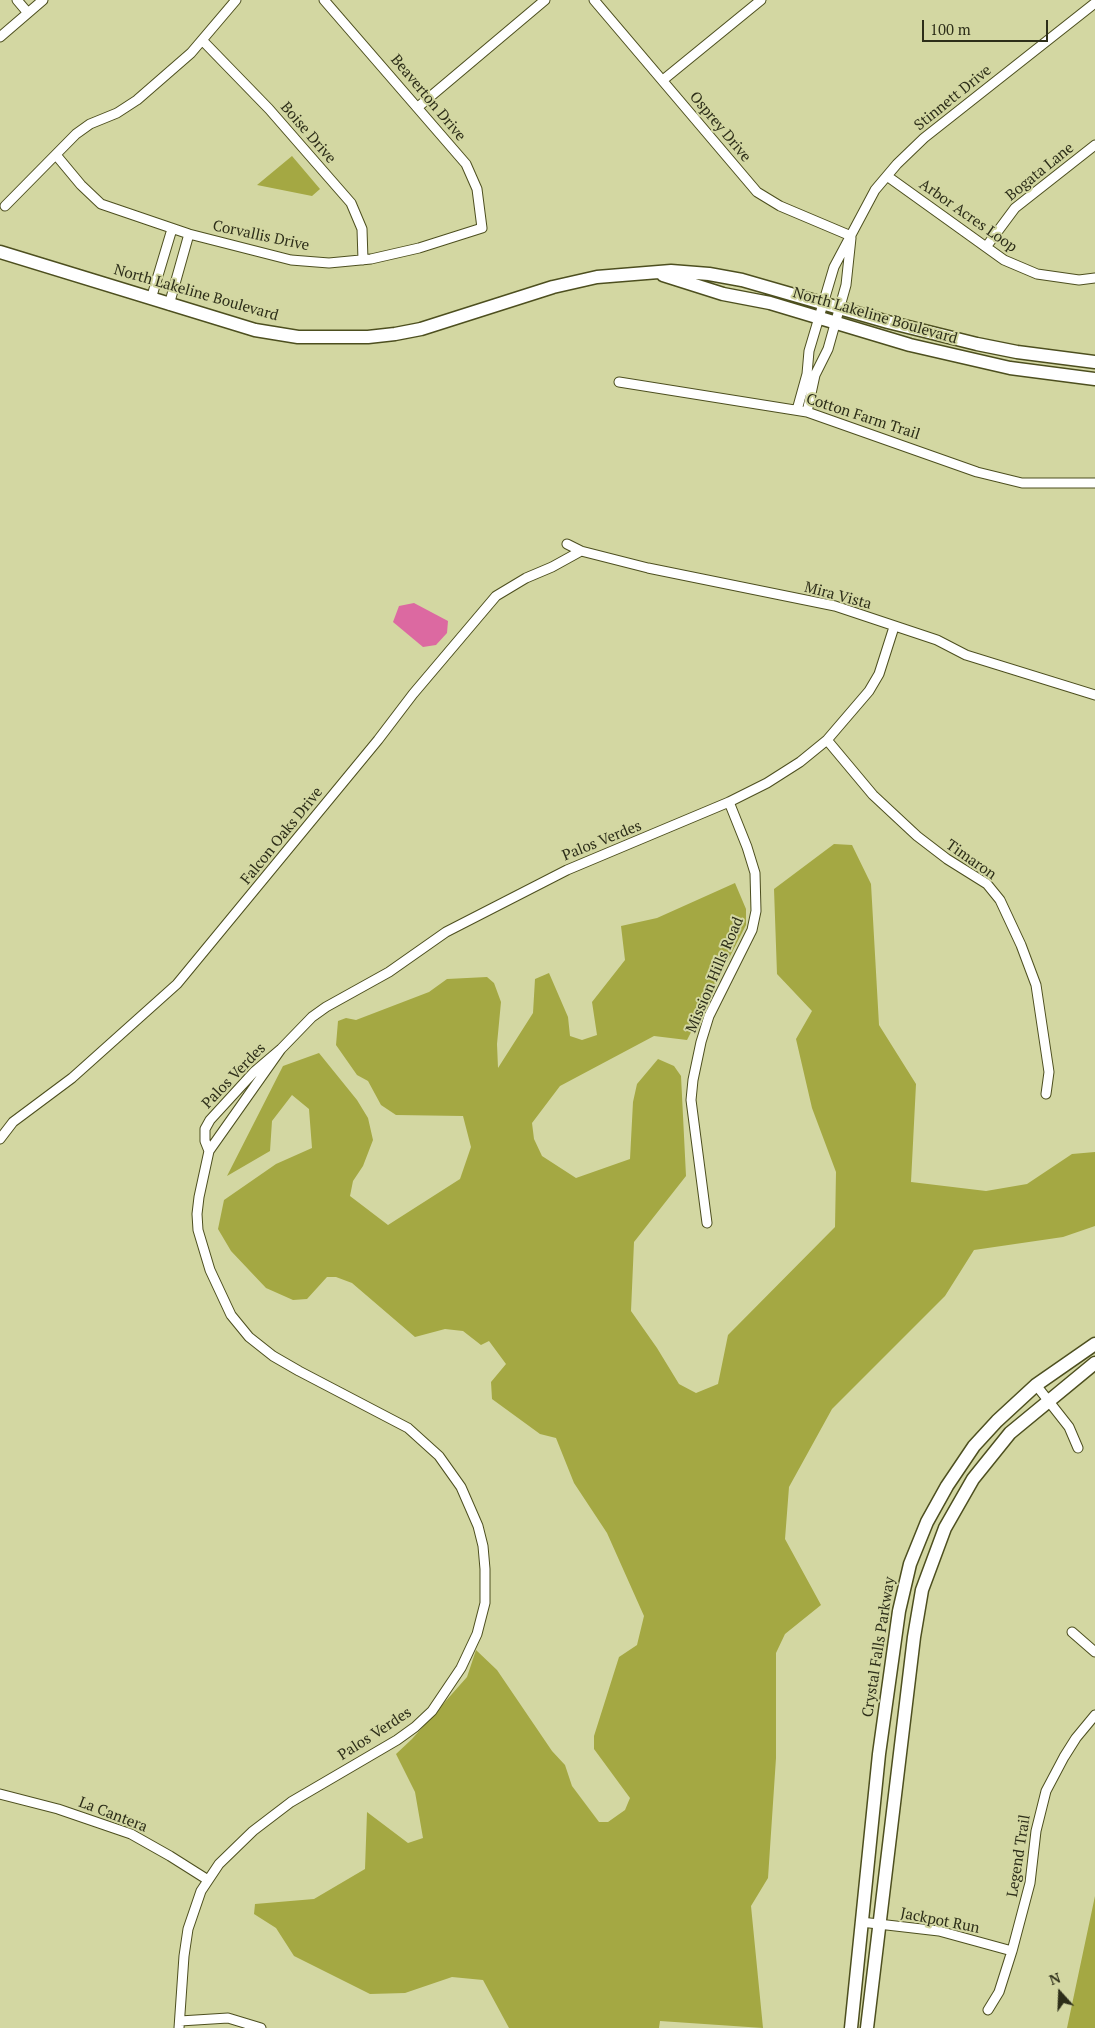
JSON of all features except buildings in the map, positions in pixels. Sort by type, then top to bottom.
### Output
[{"type":"street","points":[[17,0],[28,13]]},
{"type":"street","points":[[0,37],[43,0]]},
{"type":"street","points":[[5,206],[76,134],[90,124],[117,113],[137,100],[191,53],[236,0]]},
{"type":"street","name":"Beaverton Drive","points":[[324,0],[466,164],[477,189],[482,228]]},
{"type":"street","points":[[418,107],[545,0]]},
{"type":"street","name":"Osprey Drive","points":[[594,0],[664,80],[757,192],[780,206],[851,236]]},
{"type":"street","points":[[664,80],[762,0]]},
{"type":"street","name":"Stinnett Drive","points":[[797,410],[807,374],[808,351],[834,267],[875,190],[897,164],[924,138],[1095,3]]},
{"type":"street","name":"Boise Drive","points":[[202,40],[269,109],[351,203],[362,229],[363,260]]},
{"type":"street","name":"Bogata Lane","points":[[986,247],[1015,208],[1095,145]]},
{"type":"street","name":"Corvallis Drive","points":[[56,155],[101,204],[172,229],[291,260],[329,263],[363,260],[419,248],[482,228]]},
{"type":"street","name":"Arbor Acres Loop","points":[[887,176],[1004,260],[1037,274],[1079,280],[1095,278]]},
{"type":"street","points":[[151,299],[172,229]]},
{"type":"street","points":[[169,305],[189,234]]},
{"type":"street","name":"Stinnett Drive","points":[[807,412],[815,374],[828,349],[846,285],[851,236]]},
{"type":"street","name":"North Lakeline Boulevard","points":[[0,252],[169,305],[264,331],[298,337],[368,337],[421,328],[553,287],[588,279],[649,271],[709,274],[742,280],[888,322],[977,344],[1017,352],[1095,362]]},
{"type":"street","name":"North Lakeline Boulevard","points":[[649,271],[723,294],[770,303],[910,345],[1010,368],[1095,379]]},
{"type":"street","name":"Cotton Farm Trail","points":[[619,382],[807,412],[1000,478],[1041,485],[1095,483]]},
{"type":"street","name":"Mira Vista","points":[[567,544],[581,551],[656,570],[834,606],[937,640],[966,655],[1095,696]]},
{"type":"street","name":"Falcon Oaks Drive","points":[[0,1139],[12,1122],[72,1078],[177,984],[378,740],[413,694],[496,596],[526,578],[552,567],[581,551]]},
{"type":"street","name":"Palos Verdes","points":[[209,1151],[205,1141],[205,1128],[210,1120],[254,1072],[299,1029],[326,1007],[389,972],[446,932],[567,870],[729,802],[784,773],[827,740],[869,691],[880,674],[894,627]]},
{"type":"street","name":"Timaron","points":[[827,740],[873,795],[917,836],[947,860],[987,884],[1000,900],[1021,946],[1036,986],[1049,1072],[1046,1094]]},
{"type":"street","name":"Mission Hills Road","points":[[707,1223],[692,1108],[693,1080],[709,1016],[752,930],[756,911],[754,873],[747,847],[729,802]]},
{"type":"street","name":"Palos Verdes","points":[[180,2025],[184,1956],[188,1929],[196,1902],[219,1864],[235,1847],[291,1802],[397,1740],[416,1727],[432,1711],[446,1693],[461,1668],[476,1634],[486,1588],[483,1546],[470,1506],[448,1466],[430,1446],[393,1418],[328,1387],[273,1356],[249,1337],[231,1315],[210,1270],[198,1230],[197,1214],[209,1151],[280,1049]]},
{"type":"street","name":"Crystal Falls Parkway","points":[[851,2028],[889,1677],[899,1611],[910,1564],[927,1522],[947,1486],[974,1446],[997,1420],[1036,1385],[1095,1344]]},
{"type":"street","points":[[867,2028],[913,1647],[922,1590],[945,1528],[973,1480],[1010,1433],[1095,1363]]},
{"type":"street","points":[[1036,1385],[1069,1427],[1078,1448]]},
{"type":"street","points":[[1072,1632],[1095,1652]]},
{"type":"street","name":"Legend Trail","points":[[988,2010],[1001,1987],[1030,1883],[1036,1831],[1046,1790],[1068,1750],[1095,1716]]},
{"type":"street","name":"La Cantera","points":[[0,1794],[58,1810],[131,1834],[208,1880]]},
{"type":"street","name":"Jackpot Run","points":[[861,1922],[939,1931],[1012,1951]]},
{"type":"street","points":[[180,2025],[228,2018],[261,2028]]},
{"type":"shaded area","points":[[292,156],[320,189],[312,196],[257,185]]},
{"type":"shaded area","points":[[414,603],[448,621],[447,633],[436,645],[423,647],[393,622],[399,606]]},
{"type":"shaded area","points":[[834,844],[852,845],[871,884],[879,1025],[916,1084],[911,1182],[986,1191],[1027,1184],[1072,1154],[1095,1152],[1095,1226],[1063,1237],[974,1250],[945,1296],[832,1409],[789,1487],[785,1539],[821,1605],[785,1634],[776,1653],[776,1758],[768,1878],[751,1906],[763,2028],[660,2021],[659,2028],[509,2028],[483,1980],[452,1977],[405,1993],[370,1994],[294,1956],[276,1928],[254,1914],[255,1904],[314,1899],[365,1869],[367,1812],[408,1843],[423,1838],[415,1792],[396,1754],[412,1739],[467,1677],[476,1650],[497,1670],[552,1751],[565,1765],[572,1786],[599,1822],[608,1822],[625,1810],[630,1798],[594,1749],[594,1736],[619,1657],[637,1645],[644,1616],[607,1533],[574,1483],[556,1438],[540,1434],[492,1399],[491,1382],[506,1364],[489,1341],[481,1345],[463,1331],[445,1329],[415,1337],[352,1283],[336,1277],[327,1277],[307,1299],[293,1300],[266,1288],[231,1251],[218,1229],[224,1200],[276,1164],[312,1148],[309,1109],[292,1095],[272,1121],[270,1151],[227,1176],[283,1066],[319,1053],[357,1100],[368,1118],[373,1140],[363,1166],[353,1181],[350,1196],[388,1225],[460,1179],[471,1147],[463,1116],[396,1115],[381,1105],[368,1081],[357,1075],[336,1045],[338,1021],[346,1018],[356,1020],[429,992],[447,979],[487,977],[494,983],[501,1002],[497,1044],[498,1068],[533,1013],[535,979],[549,973],[568,1017],[570,1036],[582,1040],[597,1035],[592,1002],[625,960],[621,926],[657,918],[735,883],[746,909],[746,925],[687,1040],[654,1036],[560,1086],[532,1123],[534,1139],[542,1156],[576,1178],[630,1159],[633,1102],[637,1084],[658,1059],[674,1066],[681,1076],[686,1176],[634,1242],[631,1311],[679,1384],[696,1393],[718,1384],[728,1335],[835,1227],[836,1172],[812,1108],[796,1039],[812,1011],[777,974],[774,889]]},
{"type":"shaded area","points":[[1095,1896],[1095,2028],[1067,2028]]}]
